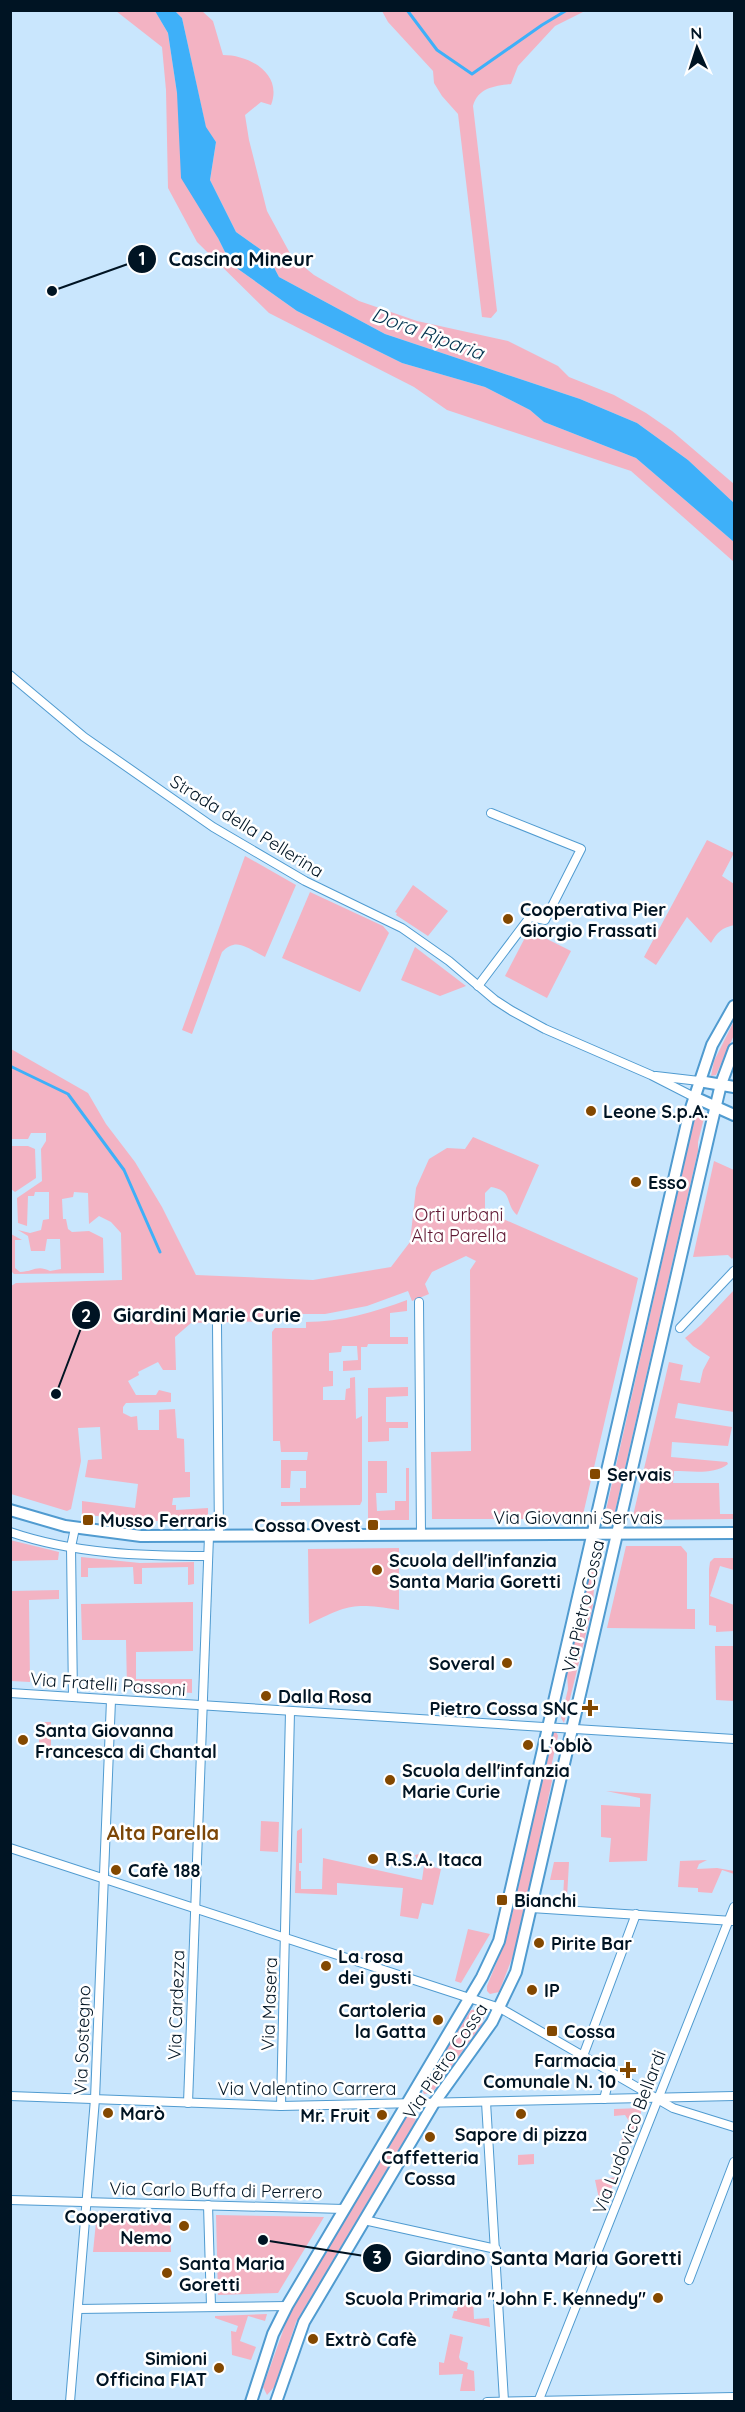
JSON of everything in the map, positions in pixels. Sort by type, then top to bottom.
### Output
[{"type":"main road","name":"Via Pietro Cossa","points":[[251,2402],[273,2334],[286,2306],[470,1998],[499,1941],[694,1097],[712,1045],[735,1006]]},
{"type":"main road","name":"Via Pietro Cossa","points":[[276,2402],[304,2322],[434,2103],[500,2008],[520,1958],[721,1084],[735,1049]]},
{"type":"main road","points":[[699,1080],[735,1087]]},
{"type":"main road","points":[[694,1097],[735,1115]]},
{"type":"main road","name":"Via Giovanni Servais","points":[[10,1510],[75,1528],[141,1536],[735,1533]]},
{"type":"street","name":"Strada della Pellerina","points":[[10,675],[84,737],[213,826],[305,882],[402,928],[449,961],[495,1000],[544,1029],[651,1075],[694,1097]]},
{"type":"street","points":[[478,986],[530,917],[546,920],[581,849],[491,813]]},
{"type":"street","name":"Strada della Pellerina","points":[[651,1075],[699,1080]]},
{"type":"street","points":[[680,1328],[735,1271]]},
{"type":"street","points":[[419,1302],[421,1535]]},
{"type":"street","points":[[10,1532],[71,1547],[143,1556],[208,1556],[214,1536],[217,1325]]},
{"type":"street","points":[[73,1697],[71,1547],[75,1528]]},
{"type":"street","name":"Via Cardezza","points":[[188,2103],[208,1556]]},
{"type":"street","name":"Via Fratelli Passoni","points":[[10,1693],[203,1705]]},
{"type":"street","name":"Via Sostegno","points":[[70,2402],[95,2099],[111,1700]]},
{"type":"street","points":[[203,1705],[735,1739]]},
{"type":"street","name":"Via Masera","points":[[281,2106],[290,1712]]},
{"type":"street","points":[[10,1848],[500,2008],[673,2108],[735,2127]]},
{"type":"street","name":"Via Ludovico Bellardi","points":[[538,2401],[657,2099],[732,1920],[735,1907]]},
{"type":"street","points":[[531,1908],[732,1920]]},
{"type":"street","points":[[583,2056],[636,1914]]},
{"type":"street","points":[[604,2099],[611,2072]]},
{"type":"street","name":"Via Valentino Carrera","points":[[10,2096],[281,2106],[735,2096]]},
{"type":"street","points":[[486,2102],[504,2401]]},
{"type":"street","points":[[689,2280],[735,2162]]},
{"type":"street","points":[[10,2200],[87,2202]]},
{"type":"street","name":"Via Carlo Buffa di Perrero","points":[[87,2202],[344,2209]]},
{"type":"street","points":[[208,2205],[211,2306]]},
{"type":"street","points":[[364,2220],[496,2249]]},
{"type":"street","points":[[78,2309],[286,2306]]},
{"type":"street","points":[[487,2402],[735,2397]]},
{"type":"green space","points":[[116,11],[155,11],[168,33],[177,93],[218,238],[231,264],[297,311],[402,363],[485,387],[530,410],[544,422],[636,458],[734,542],[734,562],[631,471],[447,410],[414,387],[269,313],[197,242],[168,188],[166,90],[162,47]]},
{"type":"green space","points":[[175,11],[202,11],[213,21],[223,55],[244,58],[262,68],[272,84],[271,105],[261,102],[245,115],[267,211],[292,257],[314,275],[359,301],[417,321],[508,341],[558,366],[569,377],[614,395],[672,431],[734,484],[734,503],[688,460],[637,423],[580,399],[385,334],[279,277],[267,254],[236,232],[210,180],[216,142],[206,128],[182,18]]},
{"type":"green space","points":[[382,11],[585,11],[555,26],[518,66],[511,84],[488,89],[479,95],[473,106],[497,311],[491,318],[482,317],[458,114],[434,83],[433,71],[388,22]]},
{"type":"green space","points":[[707,840],[734,853],[722,876],[734,884],[734,925],[720,931],[711,943],[687,917],[656,965],[644,957]]},
{"type":"green space","points":[[245,856],[296,885],[265,957],[238,944],[227,947],[222,952],[192,1034],[182,1030]]},
{"type":"green space","points":[[413,885],[448,911],[428,936],[396,915],[395,912]]},
{"type":"green space","points":[[310,892],[383,926],[389,933],[360,992],[282,958]]},
{"type":"green space","points":[[529,930],[571,951],[547,998],[505,976]]},
{"type":"green space","points":[[415,947],[466,986],[440,996],[401,980]]},
{"type":"green space","points":[[734,1021],[734,1035],[716,1075],[711,1076],[714,1061]]},
{"type":"green space","name":"Orti urbani Alta Parella","points":[[11,1049],[88,1093],[106,1124],[135,1162],[162,1207],[196,1275],[313,1280],[391,1267],[410,1242],[416,1188],[429,1159],[447,1148],[465,1149],[473,1137],[539,1165],[517,1215],[506,1194],[491,1187],[485,1193],[485,1211],[638,1278],[582,1519],[432,1519],[431,1452],[471,1451],[470,1270],[476,1261],[466,1256],[432,1272],[425,1284],[429,1294],[412,1301],[408,1291],[367,1306],[325,1314],[278,1314],[278,1321],[191,1323],[175,1337],[176,1370],[163,1370],[158,1362],[138,1372],[139,1375],[128,1381],[136,1395],[156,1395],[159,1390],[171,1393],[171,1402],[126,1403],[123,1413],[131,1417],[137,1416],[138,1430],[159,1430],[159,1410],[175,1409],[177,1438],[184,1439],[185,1472],[190,1472],[190,1497],[173,1498],[172,1505],[176,1505],[176,1510],[208,1508],[208,1521],[134,1521],[82,1514],[82,1501],[135,1508],[138,1484],[85,1477],[88,1460],[102,1459],[100,1427],[78,1428],[81,1461],[71,1509],[67,1511],[11,1494],[11,1286],[16,1283],[122,1280],[121,1233],[111,1222],[99,1216],[89,1224],[88,1193],[74,1192],[73,1197],[62,1199],[63,1219],[66,1219],[68,1229],[72,1232],[89,1231],[103,1238],[104,1273],[14,1274],[11,1271],[11,1234],[22,1240],[15,1240],[15,1268],[20,1272],[38,1268],[50,1271],[61,1269],[60,1239],[47,1239],[45,1251],[31,1251],[28,1236],[18,1230],[30,1233],[41,1230],[43,1220],[49,1219],[49,1192],[35,1192],[34,1196],[28,1196],[27,1226],[18,1223],[17,1198],[42,1181],[41,1149],[46,1141],[46,1133],[31,1133],[28,1139],[11,1139]]},
{"type":"green space","points":[[699,1109],[705,1114],[698,1151],[613,1520],[606,1522],[604,1519],[696,1111]]},
{"type":"green space","points":[[10,1146],[28,1146],[35,1149],[36,1178],[15,1192],[11,1189]]},
{"type":"green space","points":[[714,1161],[734,1170],[734,1256],[732,1259],[728,1255],[693,1257]]},
{"type":"green space","points":[[734,1290],[734,1412],[678,1403],[675,1418],[732,1427],[728,1446],[672,1442],[671,1457],[727,1462],[728,1464],[716,1470],[674,1471],[673,1483],[719,1483],[720,1514],[734,1514],[734,1519],[632,1520],[669,1362],[683,1365],[680,1380],[700,1383],[703,1370],[710,1357],[685,1338],[701,1325]]},
{"type":"green space","points":[[407,1300],[407,1311],[390,1313],[390,1337],[408,1337],[408,1344],[368,1344],[367,1347],[361,1347],[361,1370],[343,1371],[343,1361],[358,1360],[357,1346],[342,1346],[341,1352],[329,1353],[329,1371],[333,1371],[333,1386],[323,1387],[323,1400],[345,1400],[346,1389],[350,1388],[350,1378],[355,1377],[356,1419],[362,1416],[362,1501],[360,1505],[281,1506],[281,1502],[300,1502],[300,1488],[306,1488],[306,1471],[291,1471],[290,1488],[281,1488],[281,1460],[307,1460],[308,1452],[281,1452],[280,1441],[273,1441],[272,1332],[275,1328],[306,1328],[306,1322],[358,1316]]},
{"type":"green space","points":[[408,1387],[408,1396],[386,1397],[386,1422],[408,1422],[408,1428],[389,1428],[389,1441],[368,1442],[368,1388]]},
{"type":"green space","points":[[368,1461],[387,1461],[387,1493],[376,1493],[377,1511],[395,1510],[395,1501],[406,1501],[406,1468],[409,1468],[409,1520],[368,1520]]},
{"type":"green space","points":[[10,1540],[59,1552],[58,1560],[11,1561],[12,1591],[59,1590],[59,1599],[29,1600],[30,1682],[11,1681]]},
{"type":"green space","points":[[626,1546],[681,1546],[687,1553],[687,1609],[695,1609],[695,1629],[607,1628]]},
{"type":"green space","points":[[399,1548],[399,1610],[372,1606],[352,1607],[334,1612],[309,1624],[308,1549]]},
{"type":"green space","points":[[599,1548],[603,1550],[594,1587],[593,1605],[564,1723],[561,1718],[568,1689],[567,1673],[595,1550]]},
{"type":"green space","points":[[81,1557],[140,1563],[194,1562],[194,1584],[188,1585],[188,1567],[142,1568],[142,1584],[134,1584],[133,1567],[88,1568],[88,1577],[81,1577]]},
{"type":"green space","points":[[714,1558],[734,1558],[734,1570],[720,1566],[710,1596],[734,1605],[734,1631],[716,1632],[716,1626],[709,1625],[709,1569],[710,1562]]},
{"type":"green space","points":[[193,1602],[193,1651],[136,1652],[136,1679],[192,1679],[192,1693],[127,1688],[126,1640],[82,1640],[81,1604]]},
{"type":"green space","points":[[715,1646],[734,1646],[734,1701],[716,1700]]},
{"type":"green space","points":[[39,1722],[51,1722],[51,1746],[39,1746]]},
{"type":"green space","points":[[556,1731],[558,1736],[551,1767],[552,1781],[516,1948],[499,1992],[490,1994],[487,1986],[507,1937],[553,1732]]},
{"type":"green space","points":[[606,1791],[651,1794],[647,1861],[609,1862],[611,1838],[601,1837],[601,1805],[640,1807],[640,1798]]},
{"type":"green space","points":[[261,1821],[279,1822],[278,1852],[260,1851]]},
{"type":"green space","points":[[302,1828],[302,1863],[299,1863],[301,1889],[322,1889],[323,1858],[422,1880],[424,1866],[419,1865],[415,1855],[424,1853],[429,1866],[441,1869],[433,1905],[422,1903],[418,1919],[400,1916],[403,1888],[337,1883],[337,1895],[295,1893],[297,1831]]},
{"type":"green space","points":[[707,1860],[699,1864],[697,1869],[717,1868],[734,1871],[734,1874],[722,1870],[712,1893],[698,1892],[698,1888],[678,1887],[680,1861]]},
{"type":"green space","points":[[554,1862],[569,1862],[567,1898],[563,1898],[564,1880],[550,1880]]},
{"type":"green space","points":[[468,1929],[490,1934],[461,1983],[455,1981]]},
{"type":"green space","points":[[479,2009],[485,2013],[482,2024],[432,2093],[424,2094],[422,2089],[471,2010]]},
{"type":"green space","points":[[641,2108],[626,2151],[618,2148],[629,2121],[625,2115],[614,2116],[614,2109]]},
{"type":"green space","points":[[408,2113],[416,2116],[415,2122],[296,2322],[275,2386],[267,2395],[263,2387],[289,2314]]},
{"type":"green space","points":[[534,2154],[534,2164],[518,2165],[518,2155]]},
{"type":"green space","points":[[616,2177],[602,2213],[595,2180]]},
{"type":"green space","points":[[97,2212],[170,2213],[171,2252],[93,2252]]},
{"type":"green space","points":[[216,2215],[324,2217],[278,2293],[218,2295]]},
{"type":"green space","points":[[459,2294],[481,2299],[473,2299],[474,2319],[489,2318],[490,2327],[452,2318],[454,2311],[457,2311]]},
{"type":"green space","points":[[267,2314],[265,2321],[248,2316],[240,2341],[256,2347],[251,2360],[232,2355],[231,2331],[236,2332],[238,2326],[215,2318],[215,2316]]},
{"type":"green space","points":[[450,2334],[463,2337],[459,2357],[460,2360],[468,2363],[467,2369],[474,2371],[475,2391],[460,2391],[463,2374],[439,2375],[439,2362],[444,2363]]},
{"type":"water","points":[[155,11],[175,11],[182,18],[206,127],[216,142],[210,180],[236,232],[267,254],[279,277],[385,334],[580,399],[637,423],[688,460],[734,503],[734,542],[636,458],[544,422],[530,410],[485,387],[402,363],[297,311],[231,264],[218,238],[181,178],[177,93],[168,33]]},
{"type":"waterway","points":[[407,10],[437,50],[472,74],[567,10]]},
{"type":"waterway","points":[[10,1066],[68,1094],[124,1170],[160,1252]]},
{"type":"place","name":"Cascina Mineur","points":[[52,291]]},
{"type":"place","name":"Cooperativa Pier Giorgio Frassati","points":[[508,919]]},
{"type":"place","name":"Leone S.p.A.","points":[[591,1111]]},
{"type":"place","name":"Esso","points":[[636,1182]]},
{"type":"place","name":"Giardini Marie Curie","points":[[56,1394]]},
{"type":"place","name":"Servais","points":[[595,1474]]},
{"type":"place","name":"Musso Ferraris","points":[[88,1520]]},
{"type":"place","name":"Cossa Ovest","points":[[373,1525]]},
{"type":"place","name":"Scuola dell'infanzia Santa Maria Goretti","points":[[377,1570]]},
{"type":"place","name":"Soveral","points":[[507,1663]]},
{"type":"place","name":"Dalla Rosa","points":[[266,1696]]},
{"type":"place","name":"Pietro Cossa SNC","points":[[590,1708]]},
{"type":"place","name":"Santa Giovanna Francesca di Chantal","points":[[23,1740]]},
{"type":"place","name":"L'oblò","points":[[528,1745]]},
{"type":"place","name":"Scuola dell'infanzia Marie Curie","points":[[390,1780]]},
{"type":"place","name":"R.S.A. Itaca","points":[[373,1859]]},
{"type":"place","name":"Cafè 188","points":[[116,1870]]},
{"type":"place","name":"Bianchi","points":[[502,1900]]},
{"type":"place","name":"Pirite Bar","points":[[539,1943]]},
{"type":"place","name":"La rosa dei gusti","points":[[326,1966]]},
{"type":"place","name":"IP","points":[[532,1990]]},
{"type":"place","name":"Cartoleria la Gatta","points":[[438,2020]]},
{"type":"place","name":"Cossa","points":[[552,2031]]},
{"type":"place","name":"Farmacia Comunale N. 10","points":[[628,2070]]},
{"type":"place","name":"Marò","points":[[108,2113]]},
{"type":"place","name":"Sapore di pizza","points":[[521,2114]]},
{"type":"place","name":"Mr. Fruit","points":[[382,2115]]},
{"type":"place","name":"Caffetteria Cossa","points":[[430,2137]]},
{"type":"place","name":"Cooperativa Nemo","points":[[184,2226]]},
{"type":"place","name":"Giardino Santa Maria Goretti","points":[[263,2240]]},
{"type":"place","name":"Santa Maria Goretti","points":[[167,2273]]},
{"type":"place","name":"Scuola Primaria \"John F. Kennedy\"","points":[[658,2298]]},
{"type":"place","name":"Extrò Cafè","points":[[313,2339]]},
{"type":"place","name":"Simioni Officina FIAT","points":[[219,2368]]},
{"type":"district","name":"Alta Parella","points":[[163,1832]]},
{"type":"water label","name":"Dora Riparia","points":[[428,333]]}]
